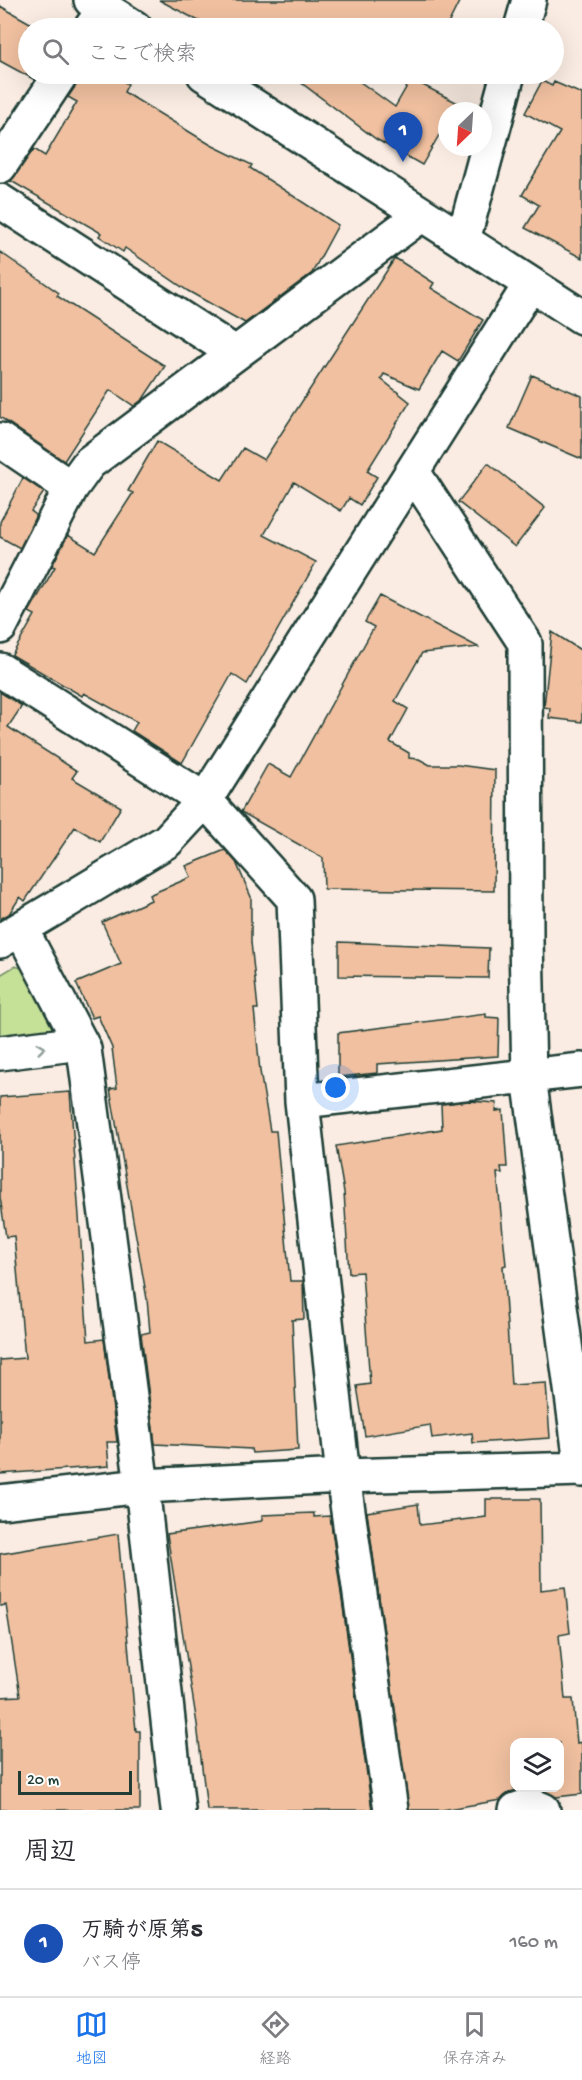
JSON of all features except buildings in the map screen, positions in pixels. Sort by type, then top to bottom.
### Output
[{"type":"street","points":[[524,18],[529,0]]},
{"type":"street","points":[[96,12],[111,18]]},
{"type":"street","points":[[0,166],[55,84]]},
{"type":"street","points":[[220,84],[582,317]]},
{"type":"street","points":[[463,240],[505,84]]},
{"type":"street","points":[[0,201],[235,353]]},
{"type":"street","points":[[0,627],[71,488],[89,463],[421,214]]},
{"type":"street","points":[[178,1810],[142,1486],[86,1061],[81,1043],[8,934],[167,841],[205,800],[530,285]]},
{"type":"street","points":[[0,440],[71,488]]},
{"type":"street","points":[[0,1502],[142,1486],[343,1476],[582,1469],[529,1077],[525,643],[413,472]]},
{"type":"street","points":[[0,670],[205,800],[294,899],[302,1101],[343,1476],[391,1810]]},
{"type":"street","points":[[0,1053],[81,1043]]},
{"type":"street","points":[[302,1101],[582,1070]]},
{"type":"street","points":[[516,1810],[531,1806],[543,1810]]},
{"type":"green space","points":[[15,966],[28,970],[54,1023],[50,1033],[0,1040],[0,975]]},
{"type":"place","name":"万騎が原第5","points":[[403,162]]}]
